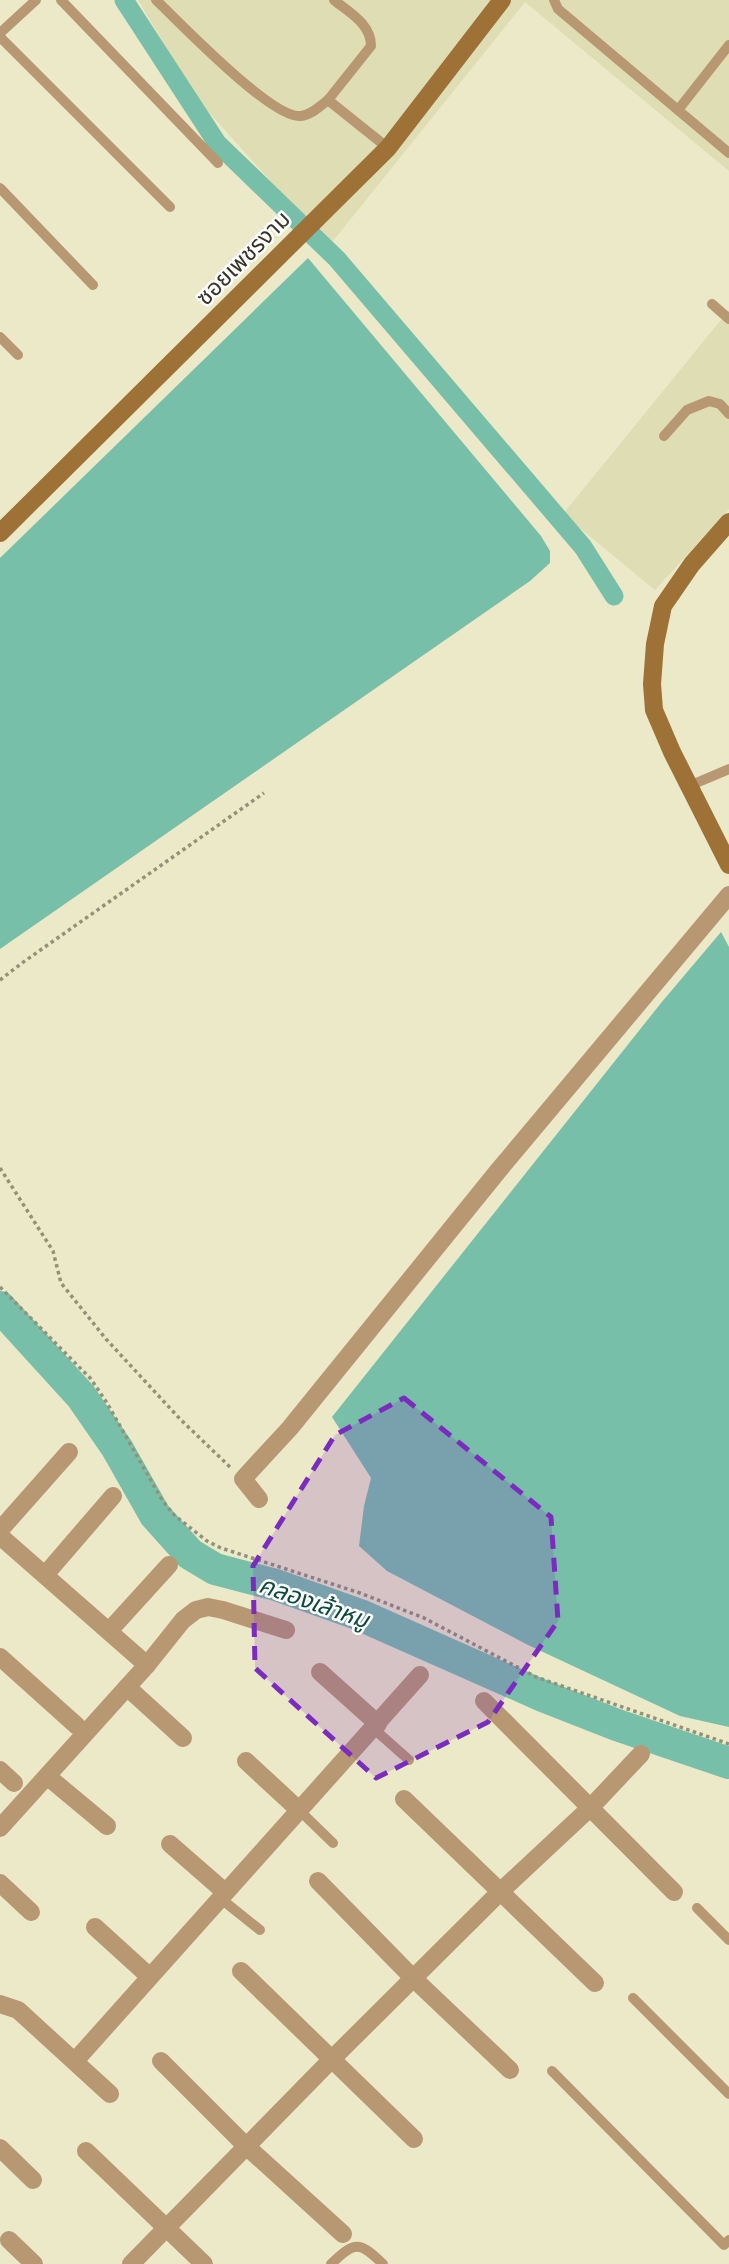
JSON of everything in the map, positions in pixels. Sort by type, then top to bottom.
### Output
[{"type":"street","name":"ซอยเพชรงาม","points":[[0,533],[388,148],[502,0]]},
{"type":"street","points":[[729,522],[692,564],[663,606],[655,644],[652,684],[654,710],[729,865]]},
{"type":"street","points":[[259,1499],[243,1479],[290,1428],[498,1171],[729,895]]},
{"type":"street","points":[[0,1530],[69,1452]]},
{"type":"street","points":[[45,1575],[113,1496]]},
{"type":"street","points":[[0,1536],[147,1665]]},
{"type":"street","points":[[109,1631],[169,1565]]},
{"type":"street","points":[[0,1828],[147,1665],[183,1620],[196,1610],[208,1607],[286,1630]]},
{"type":"street","points":[[0,1657],[77,1726]]},
{"type":"street","points":[[320,1672],[376,1727]]},
{"type":"street","points":[[75,2062],[420,1675]]},
{"type":"street","points":[[127,1686],[183,1738]]},
{"type":"street","points":[[484,1701],[674,1892]]},
{"type":"street","points":[[131,2264],[245,2145],[501,1891],[591,1807],[641,1754]]},
{"type":"street","points":[[246,1761],[300,1811]]},
{"type":"street","points":[[0,1770],[14,1783]]},
{"type":"street","points":[[47,1776],[107,1826]]},
{"type":"street","points":[[404,1799],[595,1983]]},
{"type":"street","points":[[170,1844],[223,1895]]},
{"type":"street","points":[[318,1881],[413,1978],[509,2070]]},
{"type":"street","points":[[0,1884],[31,1912]]},
{"type":"street","points":[[95,1927],[150,1977]]},
{"type":"street","points":[[240,1971],[414,2139]]},
{"type":"street","points":[[0,2004],[18,2010],[110,2094]]},
{"type":"street","points":[[161,2061],[245,2145],[342,2234]]},
{"type":"street","points":[[0,2148],[33,2180]]},
{"type":"street","points":[[86,2151],[204,2264]]},
{"type":"street","points":[[9,2240],[34,2264]]},
{"type":"lane","points":[[36,0],[0,34],[170,207]]},
{"type":"lane","points":[[61,0],[218,163]]},
{"type":"lane","points":[[156,0],[262,98],[285,114],[301,117],[328,100],[370,46],[371,36],[366,27],[334,0]]},
{"type":"lane","points":[[554,0],[558,9],[729,153]]},
{"type":"lane","points":[[678,110],[729,45]]},
{"type":"lane","points":[[328,100],[388,148]]},
{"type":"lane","points":[[0,188],[93,285]]},
{"type":"lane","points":[[712,304],[729,319]]},
{"type":"lane","points":[[0,337],[18,355]]},
{"type":"lane","points":[[664,436],[687,410],[709,401],[720,404],[729,414]]},
{"type":"lane","points":[[689,786],[729,769]]},
{"type":"lane","points":[[376,1727],[409,1760]]},
{"type":"lane","points":[[300,1811],[333,1843]]},
{"type":"lane","points":[[223,1895],[260,1930]]},
{"type":"lane","points":[[697,1908],[729,1940]]},
{"type":"lane","points":[[633,1998],[729,2094]]},
{"type":"lane","points":[[552,2071],[724,2245],[729,2240]]},
{"type":"lane","points":[[331,2264],[346,2249],[359,2245],[368,2249],[383,2264]]},
{"type":"path","points":[[0,980],[264,793]]},
{"type":"path","points":[[0,1168],[53,1251],[61,1283],[106,1339],[180,1419],[243,1479]]},
{"type":"path","points":[[0,1287],[91,1380],[107,1402],[162,1500],[174,1515],[207,1541],[221,1548],[360,1593],[424,1618],[536,1677],[729,1744]]},
{"type":"highlighted area","points":[[404,1398],[551,1517],[558,1621],[488,1722],[376,1778],[255,1668],[253,1566],[335,1435]]},
{"type":"shaded area","points":[[138,0],[729,0],[729,171],[525,2],[329,246],[196,98]]},
{"type":"shaded area","points":[[729,310],[729,509],[655,590],[563,514]]},
{"type":"water","points":[[308,258],[541,536],[550,551],[550,563],[530,581],[0,949],[0,558]]},
{"type":"water","points":[[721,932],[729,947],[729,1727],[680,1716],[528,1645],[387,1571],[359,1546],[371,1478],[332,1417],[661,1003]]},
{"type":"waterway","points":[[124,0],[217,143],[337,259],[583,547],[614,596]]},
{"type":"waterway","name":"คลองเล้าหมู","points":[[0,1307],[81,1396],[117,1448],[155,1515],[190,1554],[215,1569],[276,1585],[360,1615],[543,1696],[617,1725],[729,1763]]}]
